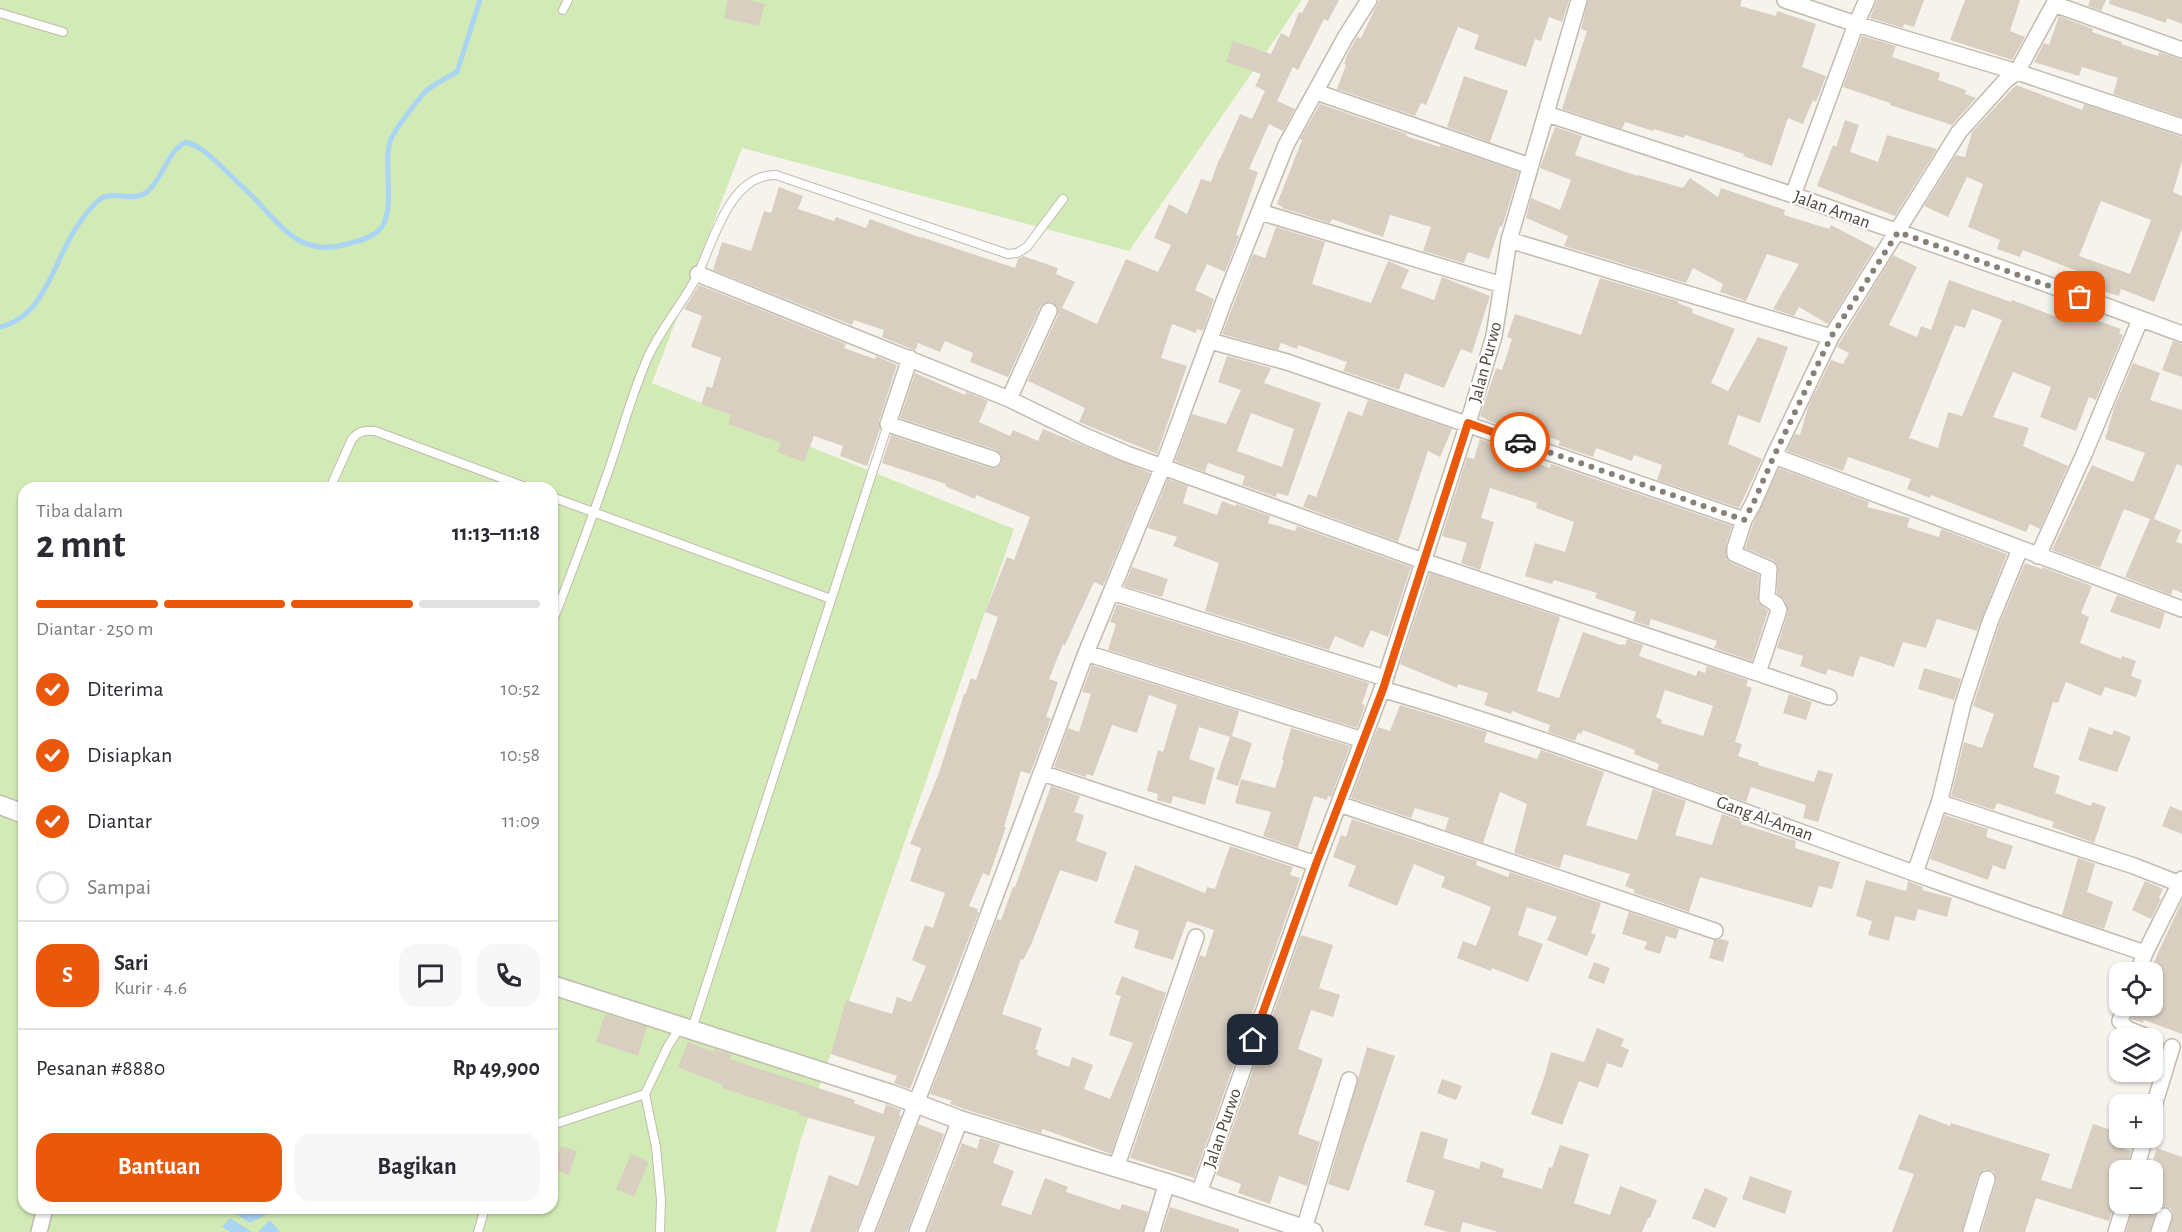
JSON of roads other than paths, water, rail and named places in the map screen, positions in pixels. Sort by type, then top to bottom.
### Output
[{"type":"street","points":[[866,1232],[1086,653],[1163,466],[1286,145],[1346,36],[1369,0]]},
{"type":"street","name":"Jalan Purwo","points":[[1199,1193],[1316,864],[1384,684],[1468,423],[1494,336],[1509,240],[1579,0]]},
{"type":"street","points":[[1785,0],[1856,24],[2017,72],[2182,127]]},
{"type":"street","points":[[1793,195],[1867,0]]},
{"type":"street","points":[[1758,673],[1779,610],[1776,604],[1767,598],[1769,569],[1736,554],[1735,548],[1744,520],[1831,337],[1959,132],[2006,80],[2017,72],[2055,2],[2182,50]]},
{"type":"street","points":[[1316,92],[1530,166]]},
{"type":"street","name":"Jalan Aman","points":[[1547,114],[1793,195],[2182,334]]},
{"type":"street","points":[[1260,212],[1502,285]]},
{"type":"street","points":[[1509,240],[1831,337]]},
{"type":"street","points":[[698,274],[1009,399],[1107,446],[1423,561],[1829,697]]},
{"type":"street","points":[[1009,399],[1049,311]]},
{"type":"street","points":[[2038,556],[2085,452],[2140,320]]},
{"type":"street","points":[[1210,342],[1287,362],[1744,520]]},
{"type":"street","points":[[910,358],[888,424],[993,459]]},
{"type":"street","points":[[1774,456],[2182,609]]},
{"type":"street","points":[[1915,873],[1940,800],[1964,704],[1990,622],[2020,549]]},
{"type":"street","name":"Gang Al-Aman","points":[[1112,592],[1629,769],[2145,954]]},
{"type":"street","points":[[1086,653],[1363,740]]},
{"type":"street","points":[[1042,773],[1316,864]]},
{"type":"street","points":[[1940,800],[1947,805],[2181,881],[2142,962]]},
{"type":"street","points":[[1339,804],[1714,932]]},
{"type":"street","points":[[0,805],[18,812]]},
{"type":"street","points":[[1116,1168],[1196,937]]},
{"type":"street","points":[[558,987],[687,1027],[960,1120],[1199,1193],[1309,1230],[1349,1080]]},
{"type":"street","points":[[2122,1016],[2120,1021],[2127,1028]]},
{"type":"street","points":[[2159,1094],[2177,1048]]},
{"type":"street","points":[[917,1232],[960,1120]]},
{"type":"street","points":[[1971,1232],[1987,1179]]},
{"type":"street","points":[[1152,1232],[1167,1183]]},
{"type":"street","points":[[39,1232],[44,1214]]},
{"type":"street","points":[[2116,1232],[2122,1214]]},
{"type":"street","points":[[2159,1232],[2164,1216]]},
{"type":"lane","points":[[563,10],[568,0]]},
{"type":"lane","points":[[0,13],[63,32]]},
{"type":"lane","points":[[558,606],[594,512],[647,359],[661,331],[698,274],[718,226],[733,199],[744,188],[767,174],[776,175],[1008,254],[1027,248],[1063,199]]},
{"type":"lane","points":[[660,1232],[662,1200],[645,1094],[668,1046],[687,1027],[888,424]]},
{"type":"lane","points":[[333,482],[352,439],[365,430],[375,431],[512,482]]},
{"type":"lane","points":[[558,499],[831,599]]},
{"type":"lane","points":[[558,1123],[645,1094]]},
{"type":"lane","points":[[478,1232],[483,1214]]},
{"type":"water","points":[[236,1214],[267,1214],[250,1223]]},
{"type":"water","points":[[230,1218],[252,1232],[231,1232],[222,1227]]},
{"type":"water","points":[[270,1220],[280,1232],[258,1232]]},
{"type":"waterway","points":[[0,327],[15,321],[37,301],[73,233],[99,200],[104,197],[135,196],[147,192],[174,152],[186,142],[196,146],[220,165],[285,231],[306,244],[332,247],[359,241],[377,232],[384,224],[387,214],[388,149],[391,139],[426,91],[457,72],[480,0]]}]
